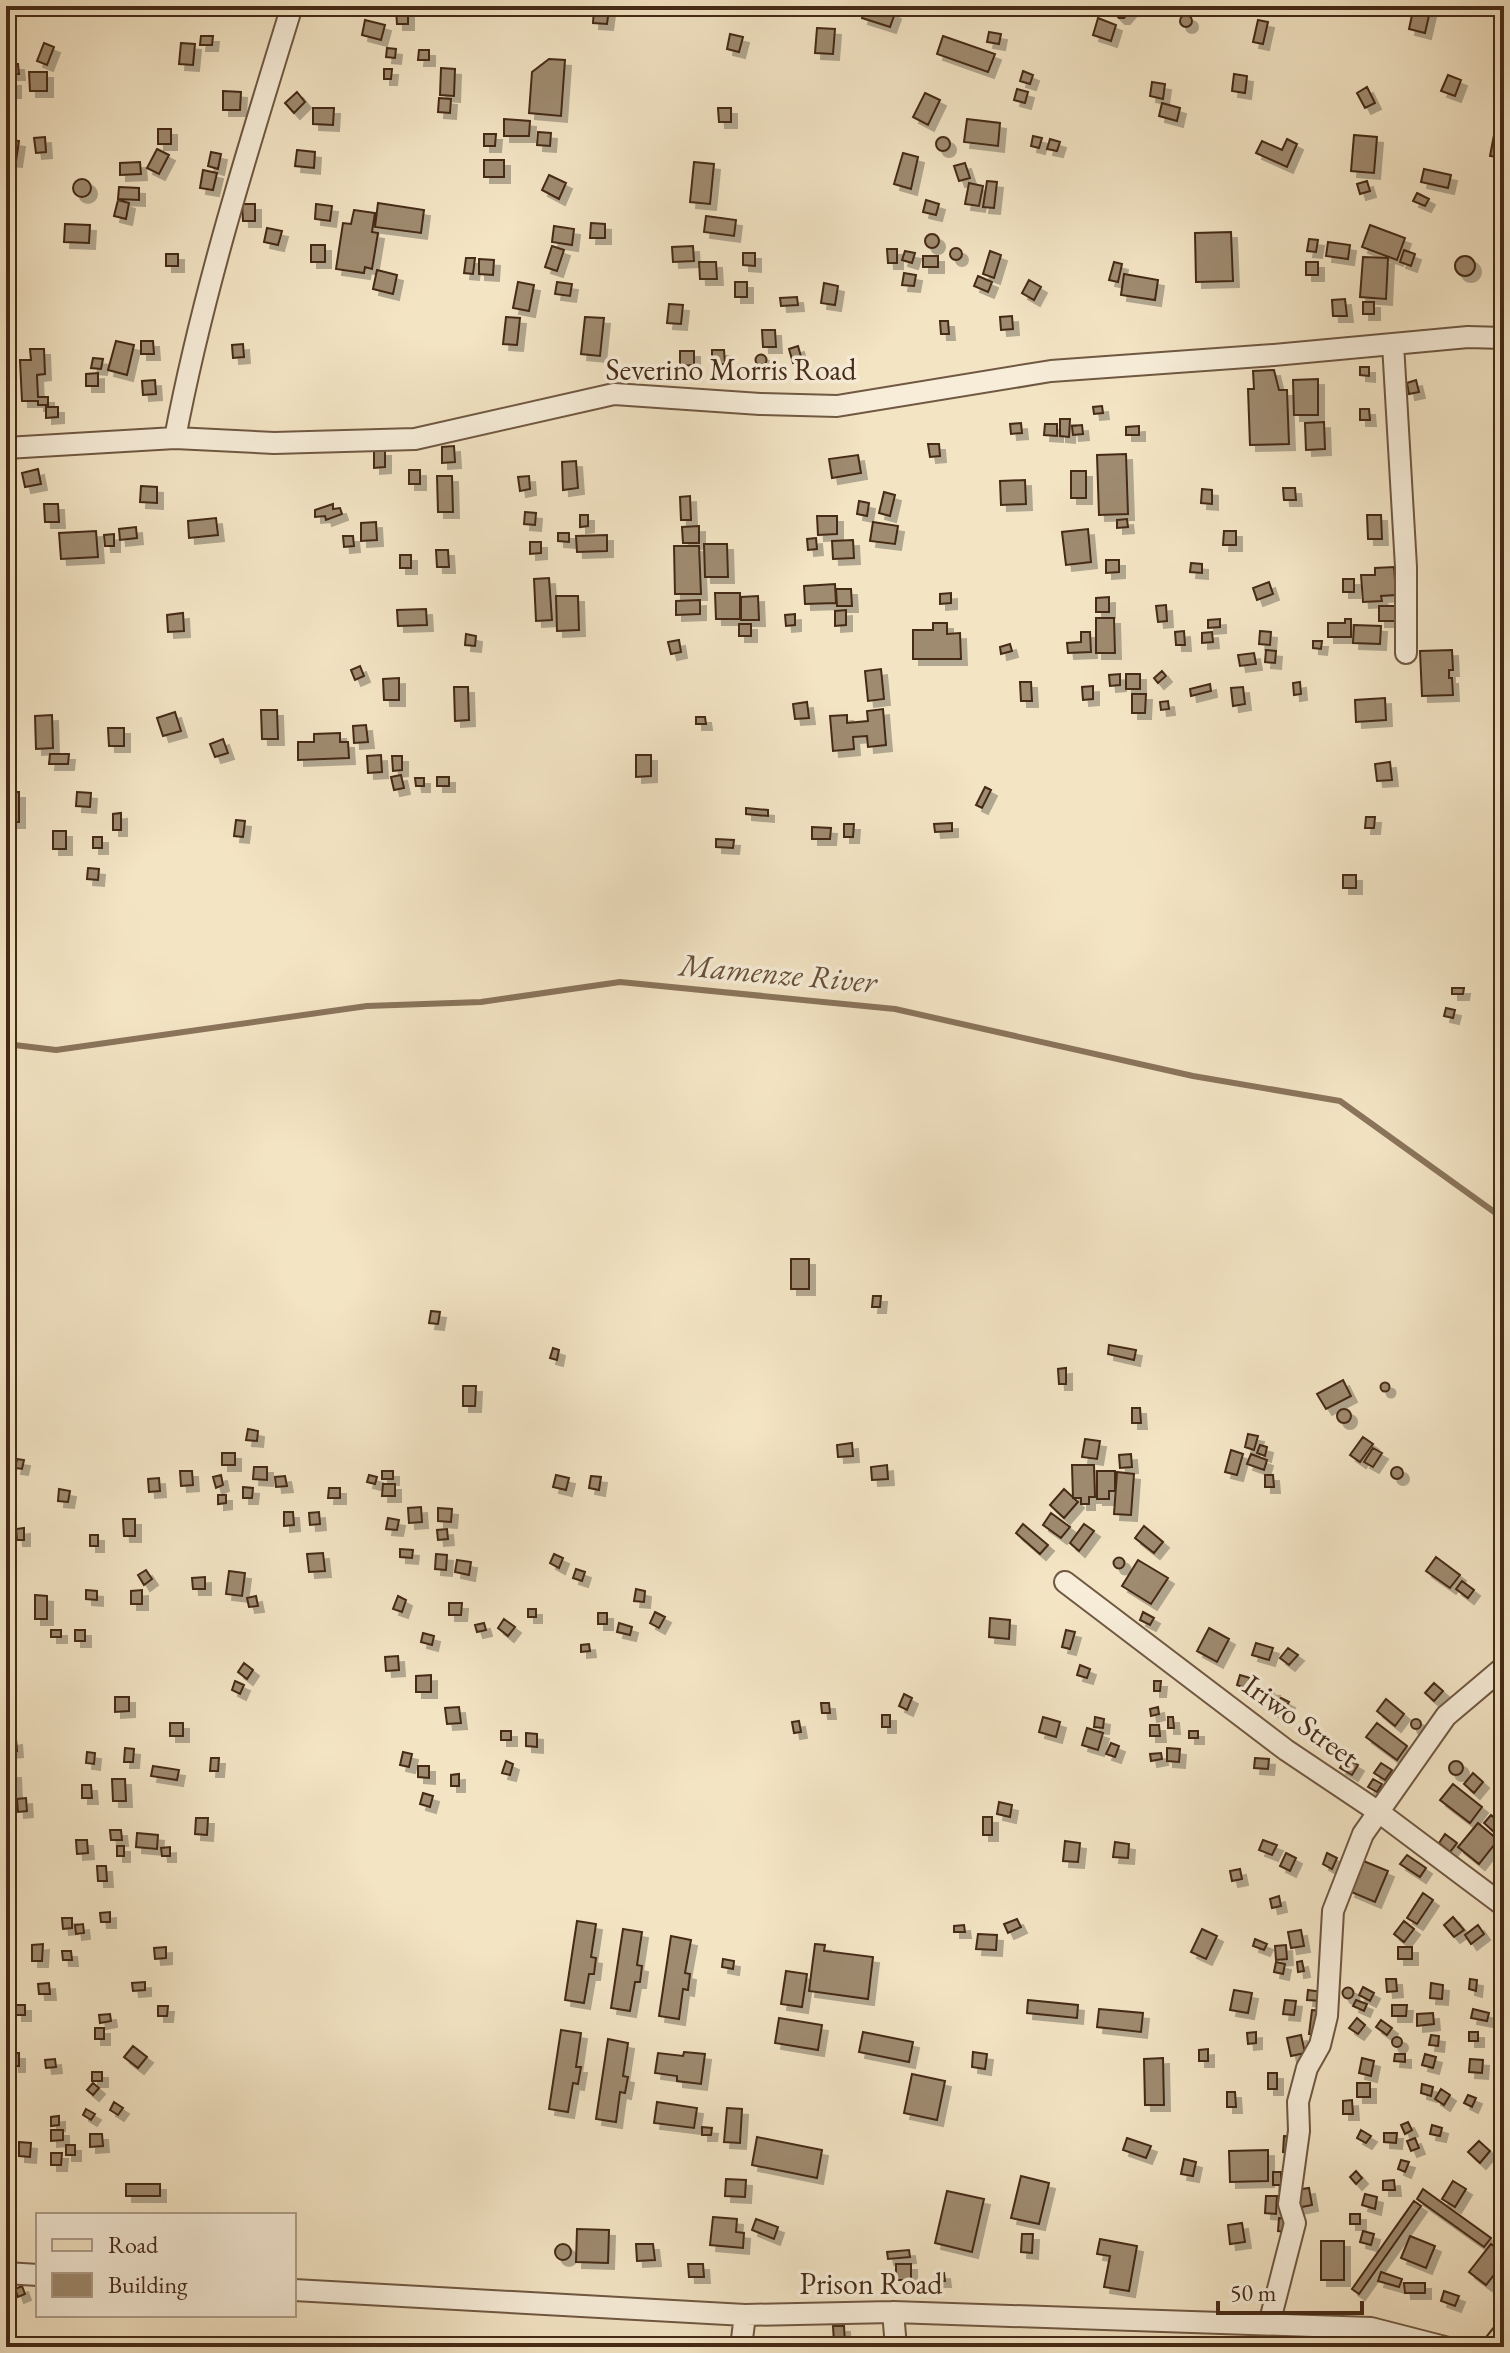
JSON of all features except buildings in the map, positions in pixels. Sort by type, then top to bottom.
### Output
[{"type":"main road","points":[[1496,2347],[1504,2337]]},
{"type":"street","points":[[175,438],[199,321],[236,185],[292,6]]},
{"type":"street","name":"Severino Morris Road","points":[[6,448],[175,438],[274,443],[415,439],[614,394],[837,406],[1051,371],[1468,337],[1504,338]]},
{"type":"street","points":[[1393,344],[1406,567],[1406,653]]},
{"type":"street","name":"Iriwo Street","points":[[1065,1582],[1286,1750],[1380,1813],[1504,1906]]},
{"type":"street","points":[[1269,2324],[1295,2223],[1289,2204],[1299,2131],[1298,2102],[1307,2068],[1320,2045],[1327,2016],[1333,1911],[1363,1834],[1446,1716],[1504,1667]]},
{"type":"street","points":[[6,2273],[36,2275]]},
{"type":"street","name":"Prison Road","points":[[296,2290],[745,2315],[893,2312],[1371,2328],[1445,2347]]},
{"type":"street","points":[[893,2312],[896,2347]]},
{"type":"street","points":[[741,2347],[745,2315]]},
{"type":"waterway","name":"Mamenze River","points":[[6,1044],[56,1050],[367,1006],[481,1002],[620,982],[895,1009],[1193,1076],[1340,1101],[1504,1219]]}]
